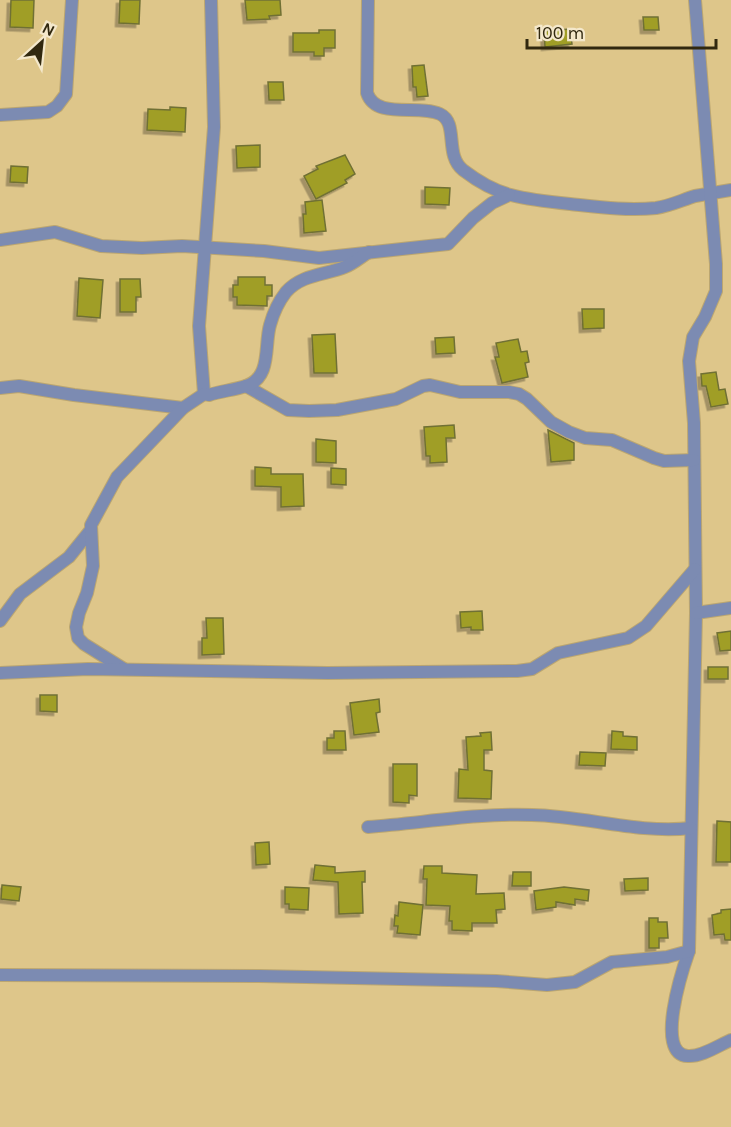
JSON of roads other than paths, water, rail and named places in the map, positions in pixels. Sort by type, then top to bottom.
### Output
[{"type":"street","points":[[0,115],[48,112],[57,106],[66,94],[72,0]]},
{"type":"street","points":[[204,394],[199,326],[214,127],[211,0]]},
{"type":"street","points":[[368,0],[367,93],[369,100],[376,106],[387,109],[429,110],[443,115],[448,120],[450,145],[455,161],[460,168],[473,177],[509,195],[618,209],[671,205],[693,197],[731,190]]},
{"type":"street","points":[[695,0],[716,291],[693,337],[689,361],[694,423],[696,613],[689,951],[675,998],[671,1033],[674,1046],[687,1057],[731,1040]]},
{"type":"street","points":[[0,240],[56,232],[101,246],[142,248],[182,246],[264,251],[319,258],[448,244],[473,218],[492,203],[509,195]]},
{"type":"street","points":[[0,621],[20,594],[69,557],[90,531],[117,477],[183,408],[204,394],[209,395],[246,386],[256,380],[264,368],[270,326],[281,298],[288,290],[311,276],[348,267],[369,252]]},
{"type":"street","points":[[246,386],[288,410],[309,411],[337,410],[396,399],[430,385],[460,392],[509,392],[527,399],[551,422],[585,438],[612,440],[654,458],[694,460]]},
{"type":"street","points":[[0,388],[19,386],[183,408]]},
{"type":"street","points":[[90,531],[93,566],[87,593],[77,620],[77,633],[84,644],[126,670]]},
{"type":"street","points":[[0,673],[88,669],[328,674],[532,669],[558,653],[628,638],[646,626],[695,569]]},
{"type":"street","points":[[696,613],[731,608]]},
{"type":"street","points":[[368,827],[424,823],[468,816],[532,815],[668,831],[691,828]]},
{"type":"street","points":[[0,975],[259,976],[496,981],[547,985],[575,982],[612,962],[667,957],[689,951]]}]
